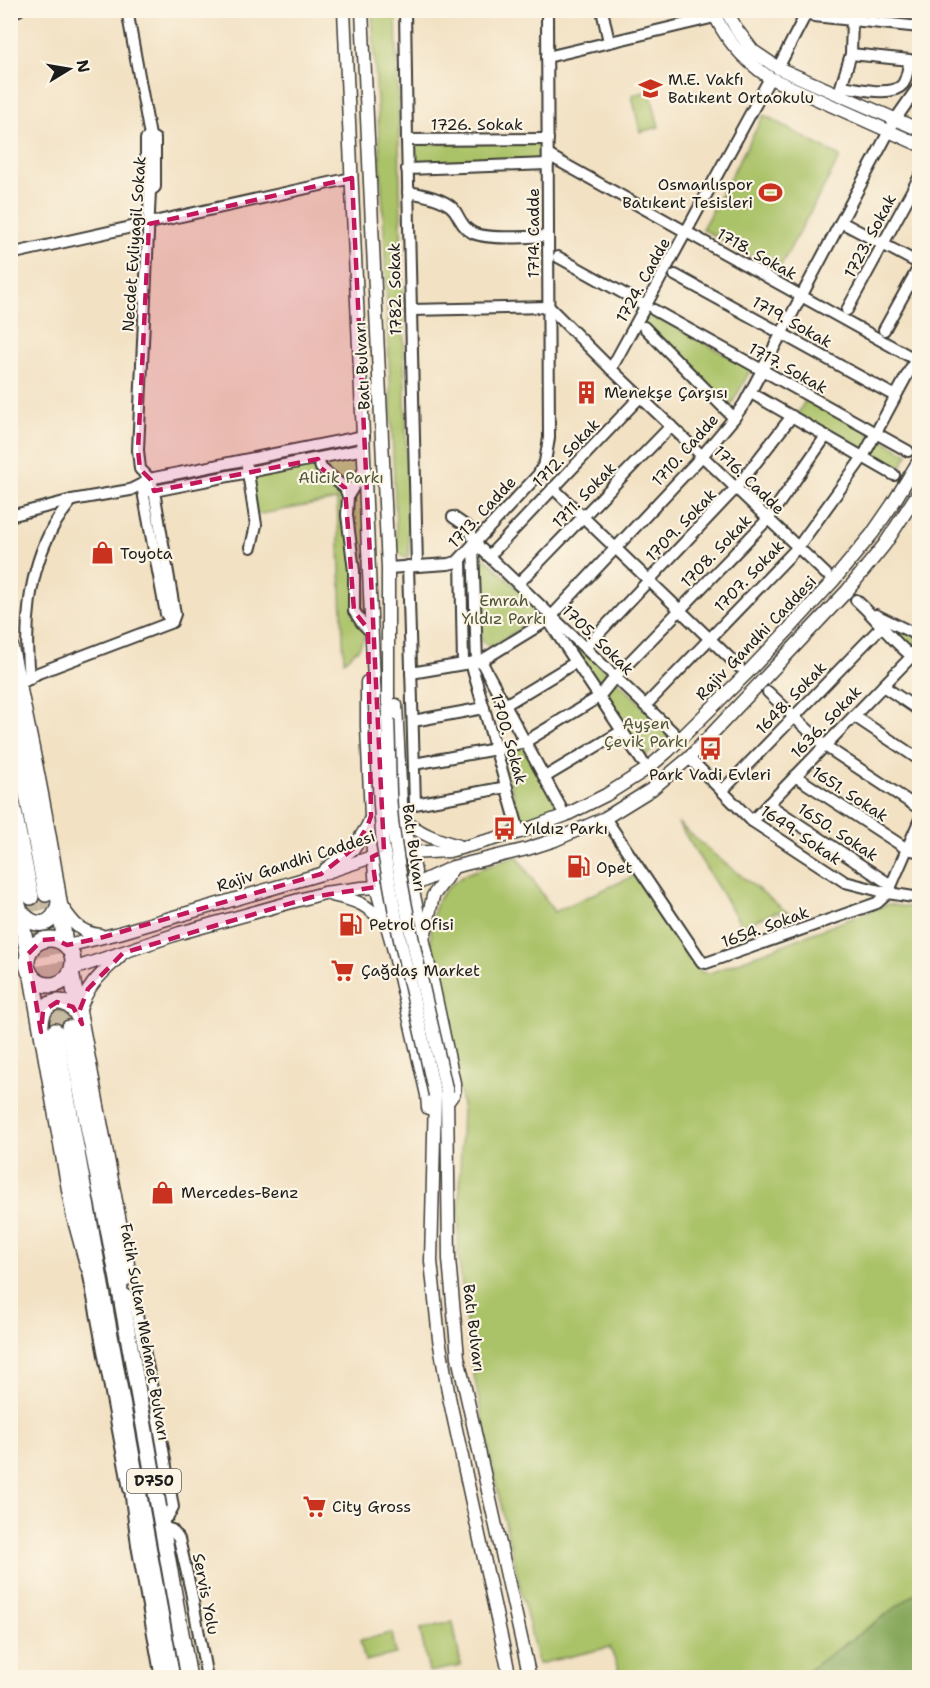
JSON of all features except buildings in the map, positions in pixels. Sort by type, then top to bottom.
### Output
[{"type":"highway","points":[[10,645],[24,682],[66,945]]},
{"type":"highway","points":[[10,705],[39,896],[10,791]]},
{"type":"highway","points":[[10,865],[28,954],[28,968],[65,1025],[125,1256],[126,1276],[120,1289]]},
{"type":"highway","points":[[19,909],[24,918],[32,922],[45,923],[56,916],[60,904]]},
{"type":"highway","points":[[28,954],[31,948],[42,940],[55,939],[66,945],[74,961],[65,1025],[74,1215],[87,1265],[101,1293]]},
{"type":"highway","points":[[32,977],[41,984],[56,985],[63,982],[72,971]]},
{"type":"highway","name":"Fatih Sultan Mehmet Bulvarı","points":[[65,1025],[120,1289],[189,1677]]},
{"type":"highway","name":"D750","points":[[65,1025],[101,1293],[140,1501],[141,1539],[172,1677]]},
{"type":"main road","name":"Batı Bulvarı","points":[[344,10],[383,847],[399,935],[444,1096],[435,1122],[431,1261],[439,1339],[448,1397],[510,1677]]},
{"type":"main road","name":"Batı Bulvarı","points":[[362,10],[388,567],[388,719],[394,841],[444,1096],[449,1259],[458,1357],[530,1677]]},
{"type":"main road","points":[[718,13],[726,36],[751,65],[892,125],[920,130]]},
{"type":"main road","points":[[774,73],[840,90],[920,145]]},
{"type":"main road","name":"Rajiv Gandhi Caddesi","points":[[66,945],[119,933],[321,874],[389,849],[401,848],[410,853],[449,851],[520,832],[576,811],[624,784],[661,757],[746,674],[833,581],[872,534],[920,459]]},
{"type":"main road","name":"Rajiv Gandhi Caddesi","points":[[72,971],[180,933],[324,894],[346,889],[376,888],[394,892],[453,867],[555,840],[605,818],[652,789],[688,758],[847,591],[885,543],[920,490]]},
{"type":"main road","points":[[371,611],[368,616],[366,699],[372,857],[376,888],[393,947],[427,1095],[428,1112],[435,1122]]},
{"type":"main road","name":"Batı Bulvarı","points":[[388,633],[394,646],[399,777],[404,820],[415,872],[412,886],[454,1083],[454,1093],[444,1096]]},
{"type":"main road","points":[[321,874],[354,848],[371,816]]},
{"type":"main road","points":[[404,820],[426,836],[463,847]]},
{"type":"main road","points":[[423,940],[433,896],[453,867]]},
{"type":"main road","points":[[324,894],[358,901],[367,906],[387,925]]},
{"type":"main road","points":[[60,904],[73,923],[85,932],[97,935],[119,933]]},
{"type":"main road","points":[[65,1025],[88,989],[123,953]]},
{"type":"street","points":[[10,11],[19,10]]},
{"type":"street","name":"Necdet Evliyagil Sokak","points":[[127,10],[150,136],[155,139],[156,187],[150,190],[138,450],[140,469],[147,486]]},
{"type":"street","name":"1782. Sokak","points":[[405,10],[411,310],[413,566],[411,673],[415,804],[507,787]]},
{"type":"street","name":"1714. Cadde","points":[[547,10],[549,307],[547,455]]},
{"type":"street","points":[[602,10],[609,42]]},
{"type":"street","points":[[547,57],[718,13]]},
{"type":"street","points":[[811,13],[920,27]]},
{"type":"street","name":"1724. Cadde","points":[[611,369],[650,308],[687,232],[774,73],[811,13]]},
{"type":"street","points":[[851,54],[910,60],[903,84],[895,91],[887,92],[840,90],[851,54],[852,20]]},
{"type":"street","name":"1710. Cadde","points":[[411,673],[473,663],[550,618],[702,456],[734,418],[751,393],[892,125],[920,84]]},
{"type":"street","name":"1726. Sokak","points":[[407,140],[548,139]]},
{"type":"street","points":[[407,169],[548,160]]},
{"type":"street","name":"1718. Sokak","points":[[548,160],[918,357]]},
{"type":"street","name":"1723. Sokak","points":[[847,310],[920,176]]},
{"type":"street","points":[[10,254],[352,178]]},
{"type":"street","points":[[408,192],[432,196],[454,210],[462,223],[474,233],[500,237],[548,236]]},
{"type":"street","points":[[841,222],[920,264],[884,330]]},
{"type":"street","name":"1717. Sokak","points":[[558,257],[908,451]]},
{"type":"street","name":"1719. Sokak","points":[[675,275],[895,396]]},
{"type":"street","points":[[411,310],[549,307]]},
{"type":"street","name":"1716. Cadde","points":[[549,307],[826,574]]},
{"type":"street","points":[[644,327],[734,418]]},
{"type":"street","name":"1707. Sokak","points":[[645,706],[798,547],[863,457],[918,357]]},
{"type":"street","points":[[751,393],[894,476]]},
{"type":"street","name":"1712. Sokak","points":[[489,556],[640,397]]},
{"type":"street","name":"1709. Sokak","points":[[585,648],[736,488],[792,416]]},
{"type":"street","name":"1711. Sokak","points":[[518,584],[671,426]]},
{"type":"street","points":[[10,516],[72,500],[147,486],[246,460],[364,436]]},
{"type":"street","name":"1708. Sokak","points":[[599,697],[615,677],[768,519],[826,436]]},
{"type":"street","points":[[147,486],[248,472],[364,449]]},
{"type":"street","name":"1713. Cadde","points":[[388,567],[457,562],[538,475],[547,455]]},
{"type":"street","points":[[318,459],[321,468],[345,488],[348,496],[347,515],[354,571],[354,611],[368,629]]},
{"type":"street","points":[[246,460],[256,525],[251,547]]},
{"type":"street","points":[[348,496],[365,467]]},
{"type":"street","points":[[24,682],[38,673],[172,622],[175,615],[147,486]]},
{"type":"street","points":[[553,488],[739,667]]},
{"type":"street","points":[[24,682],[28,608],[36,566],[52,527],[72,500]]},
{"type":"street","name":"1705. Sokak","points":[[453,517],[469,528],[474,544],[674,733]]},
{"type":"street","points":[[473,663],[474,544]]},
{"type":"street","points":[[352,550],[369,548]]},
{"type":"street","points":[[461,559],[473,663],[504,705],[561,807]]},
{"type":"street","points":[[856,600],[915,660]]},
{"type":"street","points":[[870,613],[917,638]]},
{"type":"street","points":[[550,618],[576,662],[642,761]]},
{"type":"street","name":"1648. Sokak","points":[[722,791],[882,626]]},
{"type":"street","name":"1636. Sokak","points":[[752,821],[883,686],[915,660],[917,638]]},
{"type":"street","points":[[504,705],[576,662]]},
{"type":"street","name":"1700. Sokak","points":[[473,663],[517,824]]},
{"type":"street","points":[[883,686],[920,711]]},
{"type":"street","points":[[768,693],[825,746],[920,809]]},
{"type":"street","points":[[414,764],[496,749],[525,741],[599,697]]},
{"type":"street","points":[[412,721],[484,708]]},
{"type":"street","points":[[854,716],[920,760]]},
{"type":"street","points":[[544,777],[622,731]]},
{"type":"street","name":"1649. Sokak","points":[[688,758],[752,821],[845,882],[890,889],[920,898]]},
{"type":"street","name":"1651. Sokak","points":[[795,776],[906,849],[920,852]]},
{"type":"street","name":"1650. Sokak","points":[[768,804],[890,889]]},
{"type":"street","name":"1654. Sokak","points":[[605,818],[702,962],[706,963],[877,903],[890,889]]},
{"type":"street","points":[[890,889],[920,819]]},
{"type":"street","points":[[125,1256],[179,1539]]},
{"type":"street","points":[[87,1265],[129,1489],[141,1539],[161,1677]]},
{"type":"street","points":[[120,1289],[131,1298],[135,1305]]},
{"type":"street","points":[[129,1489],[140,1501]]},
{"type":"street","points":[[161,1524],[173,1507]]},
{"type":"street","name":"Servis Yolu","points":[[161,1524],[172,1530],[179,1539],[207,1677]]},
{"type":"highlighted area","points":[[352,178],[384,851],[372,857],[376,887],[312,897],[123,953],[88,989],[79,1012],[82,1024],[73,1007],[57,1002],[43,1011],[41,1032],[28,954],[42,940],[55,939],[67,945],[100,938],[321,874],[354,848],[367,827],[371,816],[368,629],[354,611],[345,488],[321,468],[318,459],[154,491],[151,480],[140,469],[138,450],[149,224]]},
{"type":"green space","points":[[372,11],[396,11],[409,555],[406,558],[397,553],[383,210]]},
{"type":"green space","points":[[650,91],[659,127],[640,132],[632,95]]},
{"type":"green space","name":"Osmanlıspor Batıkent Tesisleri","points":[[764,115],[840,157],[778,271],[702,229]]},
{"type":"green space","points":[[539,141],[540,162],[414,165],[413,144]]},
{"type":"green space","points":[[650,312],[751,369],[730,407],[643,324]]},
{"type":"green space","points":[[807,397],[908,454],[897,474],[796,417]]},
{"type":"green space","name":"Alicik Parkı","points":[[364,449],[368,629],[359,648],[344,661],[337,500],[256,515],[248,473]]},
{"type":"green space","name":"Emrah Yıldız Parkı","points":[[485,558],[543,613],[493,646],[482,642],[481,637],[478,560]]},
{"type":"green space","points":[[878,618],[918,638],[909,653]]},
{"type":"green space","points":[[556,624],[612,677],[600,692]]},
{"type":"green space","name":"Ayşen Çevik Parkı","points":[[615,679],[672,734],[643,758],[602,696]]},
{"type":"green space","points":[[525,746],[558,807],[520,822],[502,752]]},
{"type":"green space","points":[[678,823],[792,916],[776,912],[742,926]]},
{"type":"green space","points":[[517,856],[554,912],[636,875],[701,972],[710,973],[888,904],[919,909],[919,1591],[799,1677],[621,1677],[610,1647],[538,1664],[496,1484],[470,1356],[458,1252],[462,1104],[431,949],[431,920],[439,898],[449,886],[466,874]]},
{"type":"green space","points":[[919,1591],[919,1677],[799,1677]]},
{"type":"green space","points":[[453,1622],[461,1666],[429,1672],[420,1629]]},
{"type":"green space","points":[[392,1633],[396,1654],[365,1661],[360,1640]]},
{"type":"tunnel","points":[[46,894],[69,1028]]},
{"type":"tunnel","points":[[31,897],[55,1031]]},
{"type":"place","name":"M.E. Vakfı Batıkent Ortaokulu","points":[[650,88]]},
{"type":"place","name":"Osmanlıspor Batıkent Tesisleri","points":[[771,193]]},
{"type":"place","name":"Menekşe Çarşısı","points":[[586,392]]},
{"type":"place","name":"Toyota","points":[[102,553]]},
{"type":"place","name":"Park Vadi Evleri","points":[[710,749]]},
{"type":"place","name":"Yıldız Parkı","points":[[505,828]]},
{"type":"place","name":"Opet","points":[[578,867]]},
{"type":"place","name":"Petrol Ofisi","points":[[351,924]]},
{"type":"place","name":"Çağdaş Market","points":[[343,970]]},
{"type":"place","name":"Mercedes-Benz","points":[[163,1192]]},
{"type":"place","name":"City Gross","points":[[314,1506]]}]
